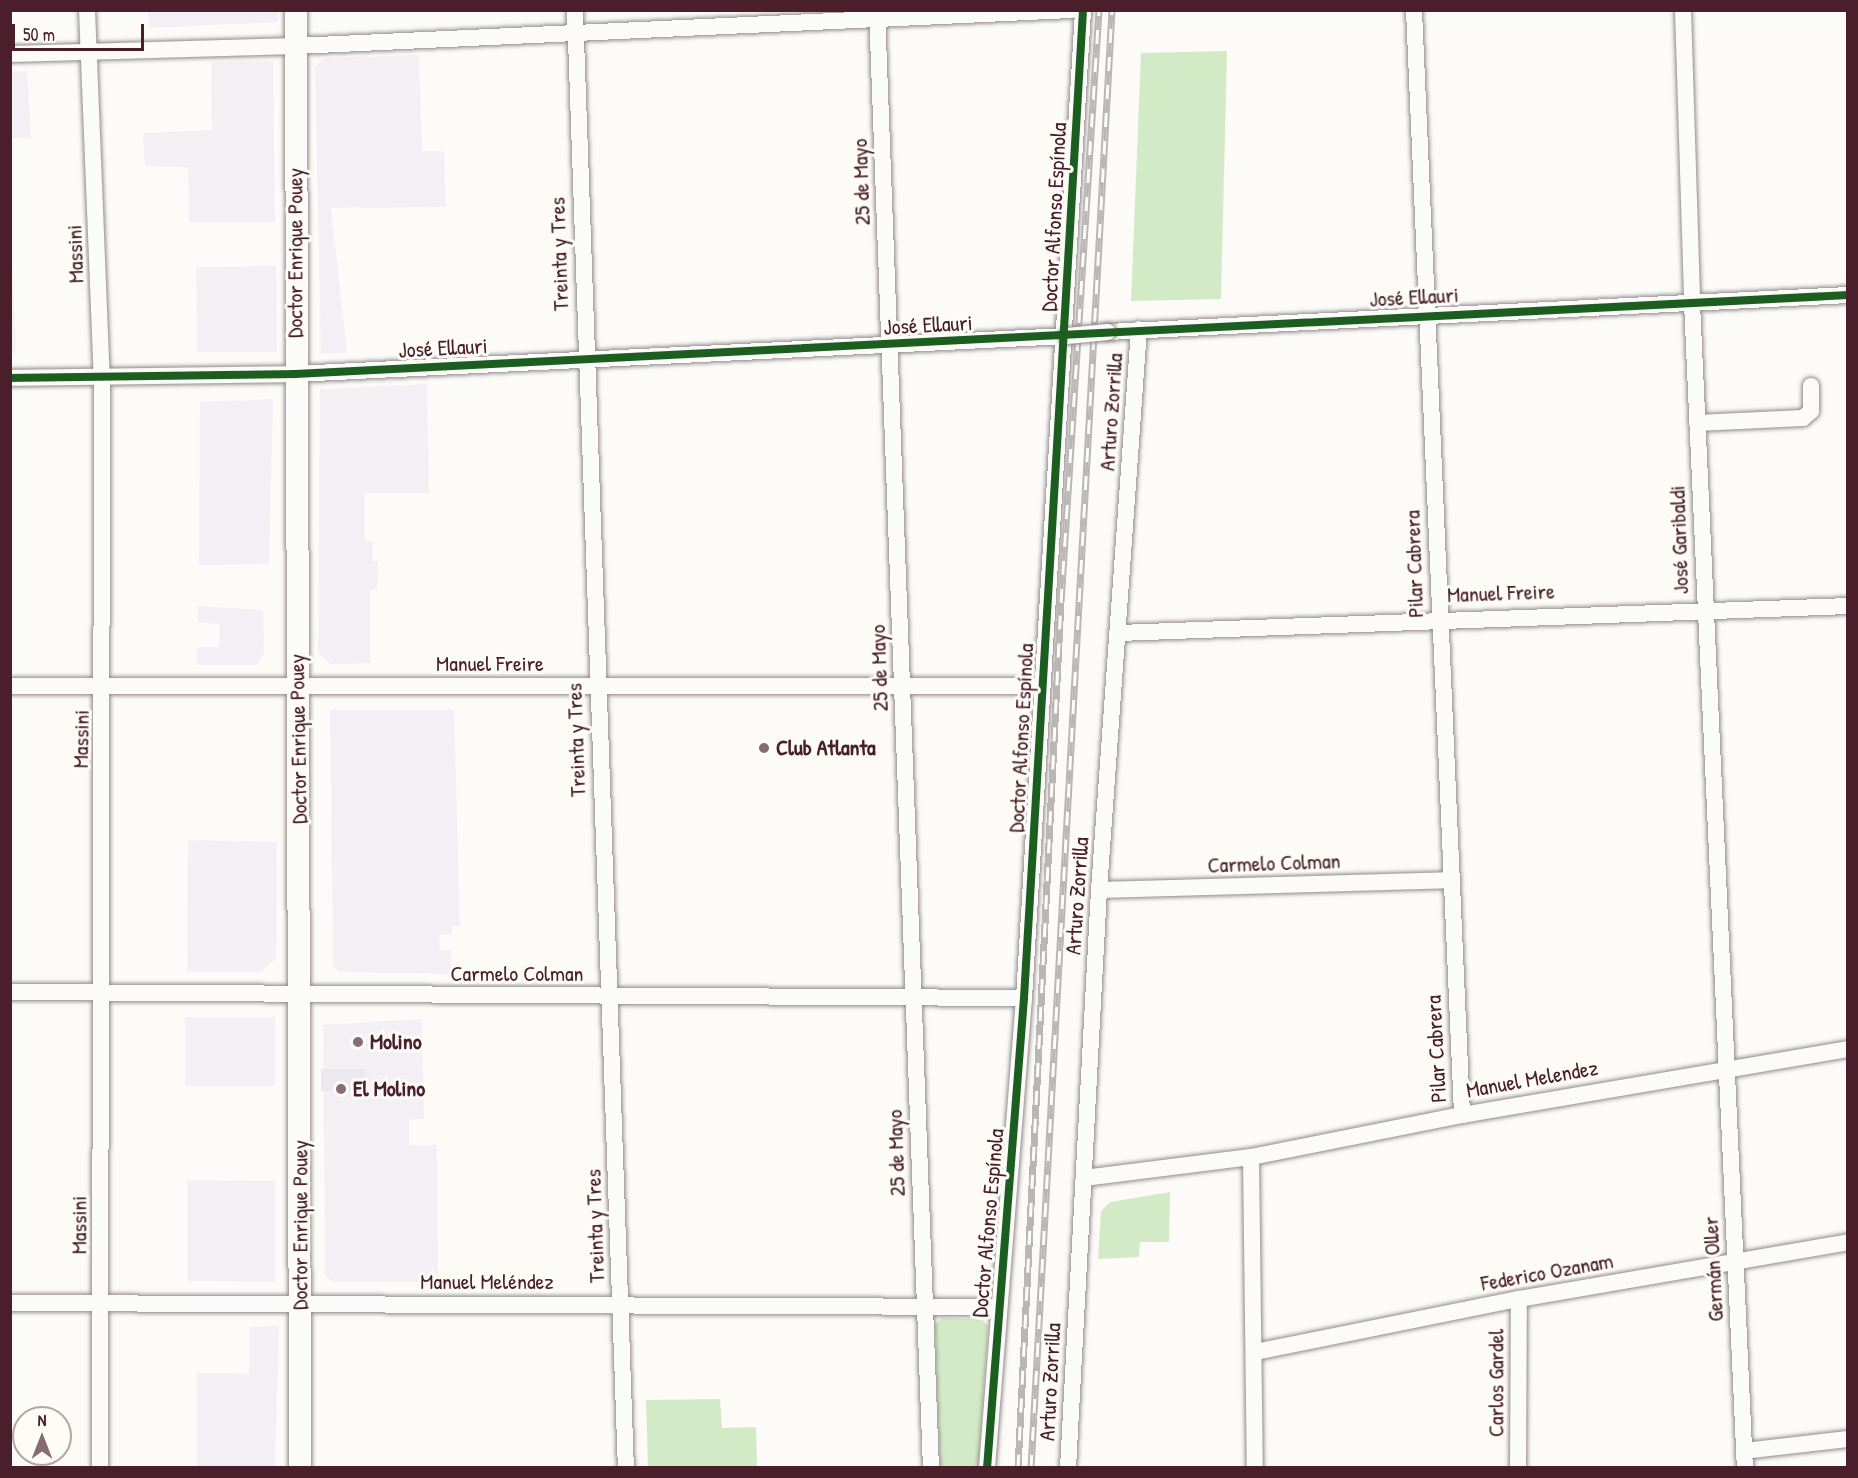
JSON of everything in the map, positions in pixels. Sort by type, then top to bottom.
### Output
[{"type":"street","name":"Massini","points":[[87,10],[102,377],[104,686],[100,993],[102,1304],[100,1467]]},
{"type":"street","name":"Doctor Enrique Pouey","points":[[296,10],[295,374],[301,996],[300,1467]]},
{"type":"street","name":"Treinta y Tres","points":[[575,10],[584,358],[626,1467]]},
{"type":"street","points":[[10,54],[296,46],[575,33],[877,14],[1072,10]]},
{"type":"street","name":"Doctor Alfonso Espínola","points":[[987,1467],[1024,998],[1041,686],[1067,337],[1083,10]]},
{"type":"street","name":"Pilar Cabrera","points":[[1414,10],[1438,618],[1462,1115]]},
{"type":"street","name":"José Garibaldi","points":[[1683,10],[1692,303],[1726,1068]]},
{"type":"street","name":"25 de Mayo","points":[[877,14],[891,345],[930,1467]]},
{"type":"street","name":"José Ellauri","points":[[10,378],[295,374],[584,358],[1067,337],[1139,328],[1848,295]]},
{"type":"street","name":"Arturo Zorrilla","points":[[1068,1467],[1099,890],[1139,328]]},
{"type":"street","points":[[1697,423],[1803,418],[1811,411],[1811,386]]},
{"type":"street","name":"Manuel Freire","points":[[1119,633],[1438,618],[1848,606]]},
{"type":"street","name":"Manuel Freire","points":[[10,686],[1041,686]]},
{"type":"street","name":"Carmelo Colman","points":[[1099,890],[1450,880]]},
{"type":"street","name":"Carmelo Colman","points":[[10,992],[301,996],[1024,998]]},
{"type":"street","name":"Manuel Melendez","points":[[1084,1178],[1251,1157],[1462,1115],[1726,1068],[1848,1049]]},
{"type":"street","name":"Germán Oller","points":[[1726,1068],[1745,1459]]},
{"type":"street","points":[[1251,1157],[1255,1467]]},
{"type":"street","name":"Federico Ozanam","points":[[1255,1352],[1519,1299],[1848,1242]]},
{"type":"street","name":"Carlos Gardel","points":[[1518,1467],[1519,1299]]},
{"type":"street","name":"Manuel Meléndez","points":[[10,1303],[999,1307]]},
{"type":"street","points":[[1745,1459],[1848,1439]]},
{"type":"shaded area","points":[[148,11],[278,11],[278,22],[149,28]]},
{"type":"shaded area","points":[[419,55],[422,151],[444,151],[446,207],[331,208],[347,353],[321,354],[315,66],[325,58]]},
{"type":"shaded area","points":[[273,61],[275,222],[189,222],[188,167],[145,166],[143,133],[212,130],[211,62]]},
{"type":"shaded area","points":[[27,71],[31,138],[11,138],[11,72]]},
{"type":"shaded area","points":[[10,212],[16,353],[10,353]]},
{"type":"shaded area","points":[[276,266],[277,352],[197,352],[196,267]]},
{"type":"shaded area","points":[[427,384],[429,493],[365,493],[365,541],[373,542],[373,561],[378,562],[377,590],[370,590],[370,663],[331,664],[318,653],[320,389]]},
{"type":"shaded area","points":[[273,399],[269,564],[199,565],[200,402]]},
{"type":"shaded area","points":[[198,606],[263,610],[264,653],[257,665],[197,665],[197,647],[219,647],[219,624],[198,622]]},
{"type":"shaded area","points":[[330,710],[454,710],[460,926],[452,926],[452,934],[439,935],[440,950],[451,950],[451,974],[339,972],[333,965]]},
{"type":"shaded area","points":[[188,840],[277,842],[276,958],[260,972],[187,972]]},
{"type":"shaded area","points":[[185,1017],[275,1017],[275,1086],[185,1086]]},
{"type":"shaded area","points":[[422,1019],[424,1119],[409,1120],[409,1145],[437,1145],[438,1282],[332,1282],[325,1275],[323,1025]]},
{"type":"shaded area","points":[[187,1180],[275,1181],[275,1282],[187,1281]]},
{"type":"shaded area","points":[[279,1326],[275,1467],[197,1467],[197,1373],[249,1374],[249,1327]]},
{"type":"green space","points":[[1227,51],[1221,299],[1131,301],[1141,53]]},
{"type":"green space","points":[[1170,1192],[1169,1242],[1140,1242],[1139,1257],[1098,1259],[1101,1211],[1110,1202]]},
{"type":"green space","points":[[942,1318],[981,1319],[988,1325],[978,1467],[940,1467],[935,1325]]},
{"type":"green space","points":[[720,1399],[722,1428],[756,1427],[757,1466],[885,1467],[648,1467],[646,1400]]},
{"type":"building","points":[[321,1069],[366,1069],[366,1090],[321,1091]]},
{"type":"railway","points":[[1018,1468],[1061,602],[1099,10]]},
{"type":"railway","points":[[1031,1468],[1112,10]]},
{"type":"cycle path","points":[[987,1468],[1024,998],[1083,10]]},
{"type":"cycle path","points":[[10,378],[295,374],[1848,295]]},
{"type":"place","name":"Club Atlanta","points":[[764,748]]},
{"type":"place","name":"Molino","points":[[358,1042]]},
{"type":"place","name":"El Molino","points":[[341,1089]]}]
